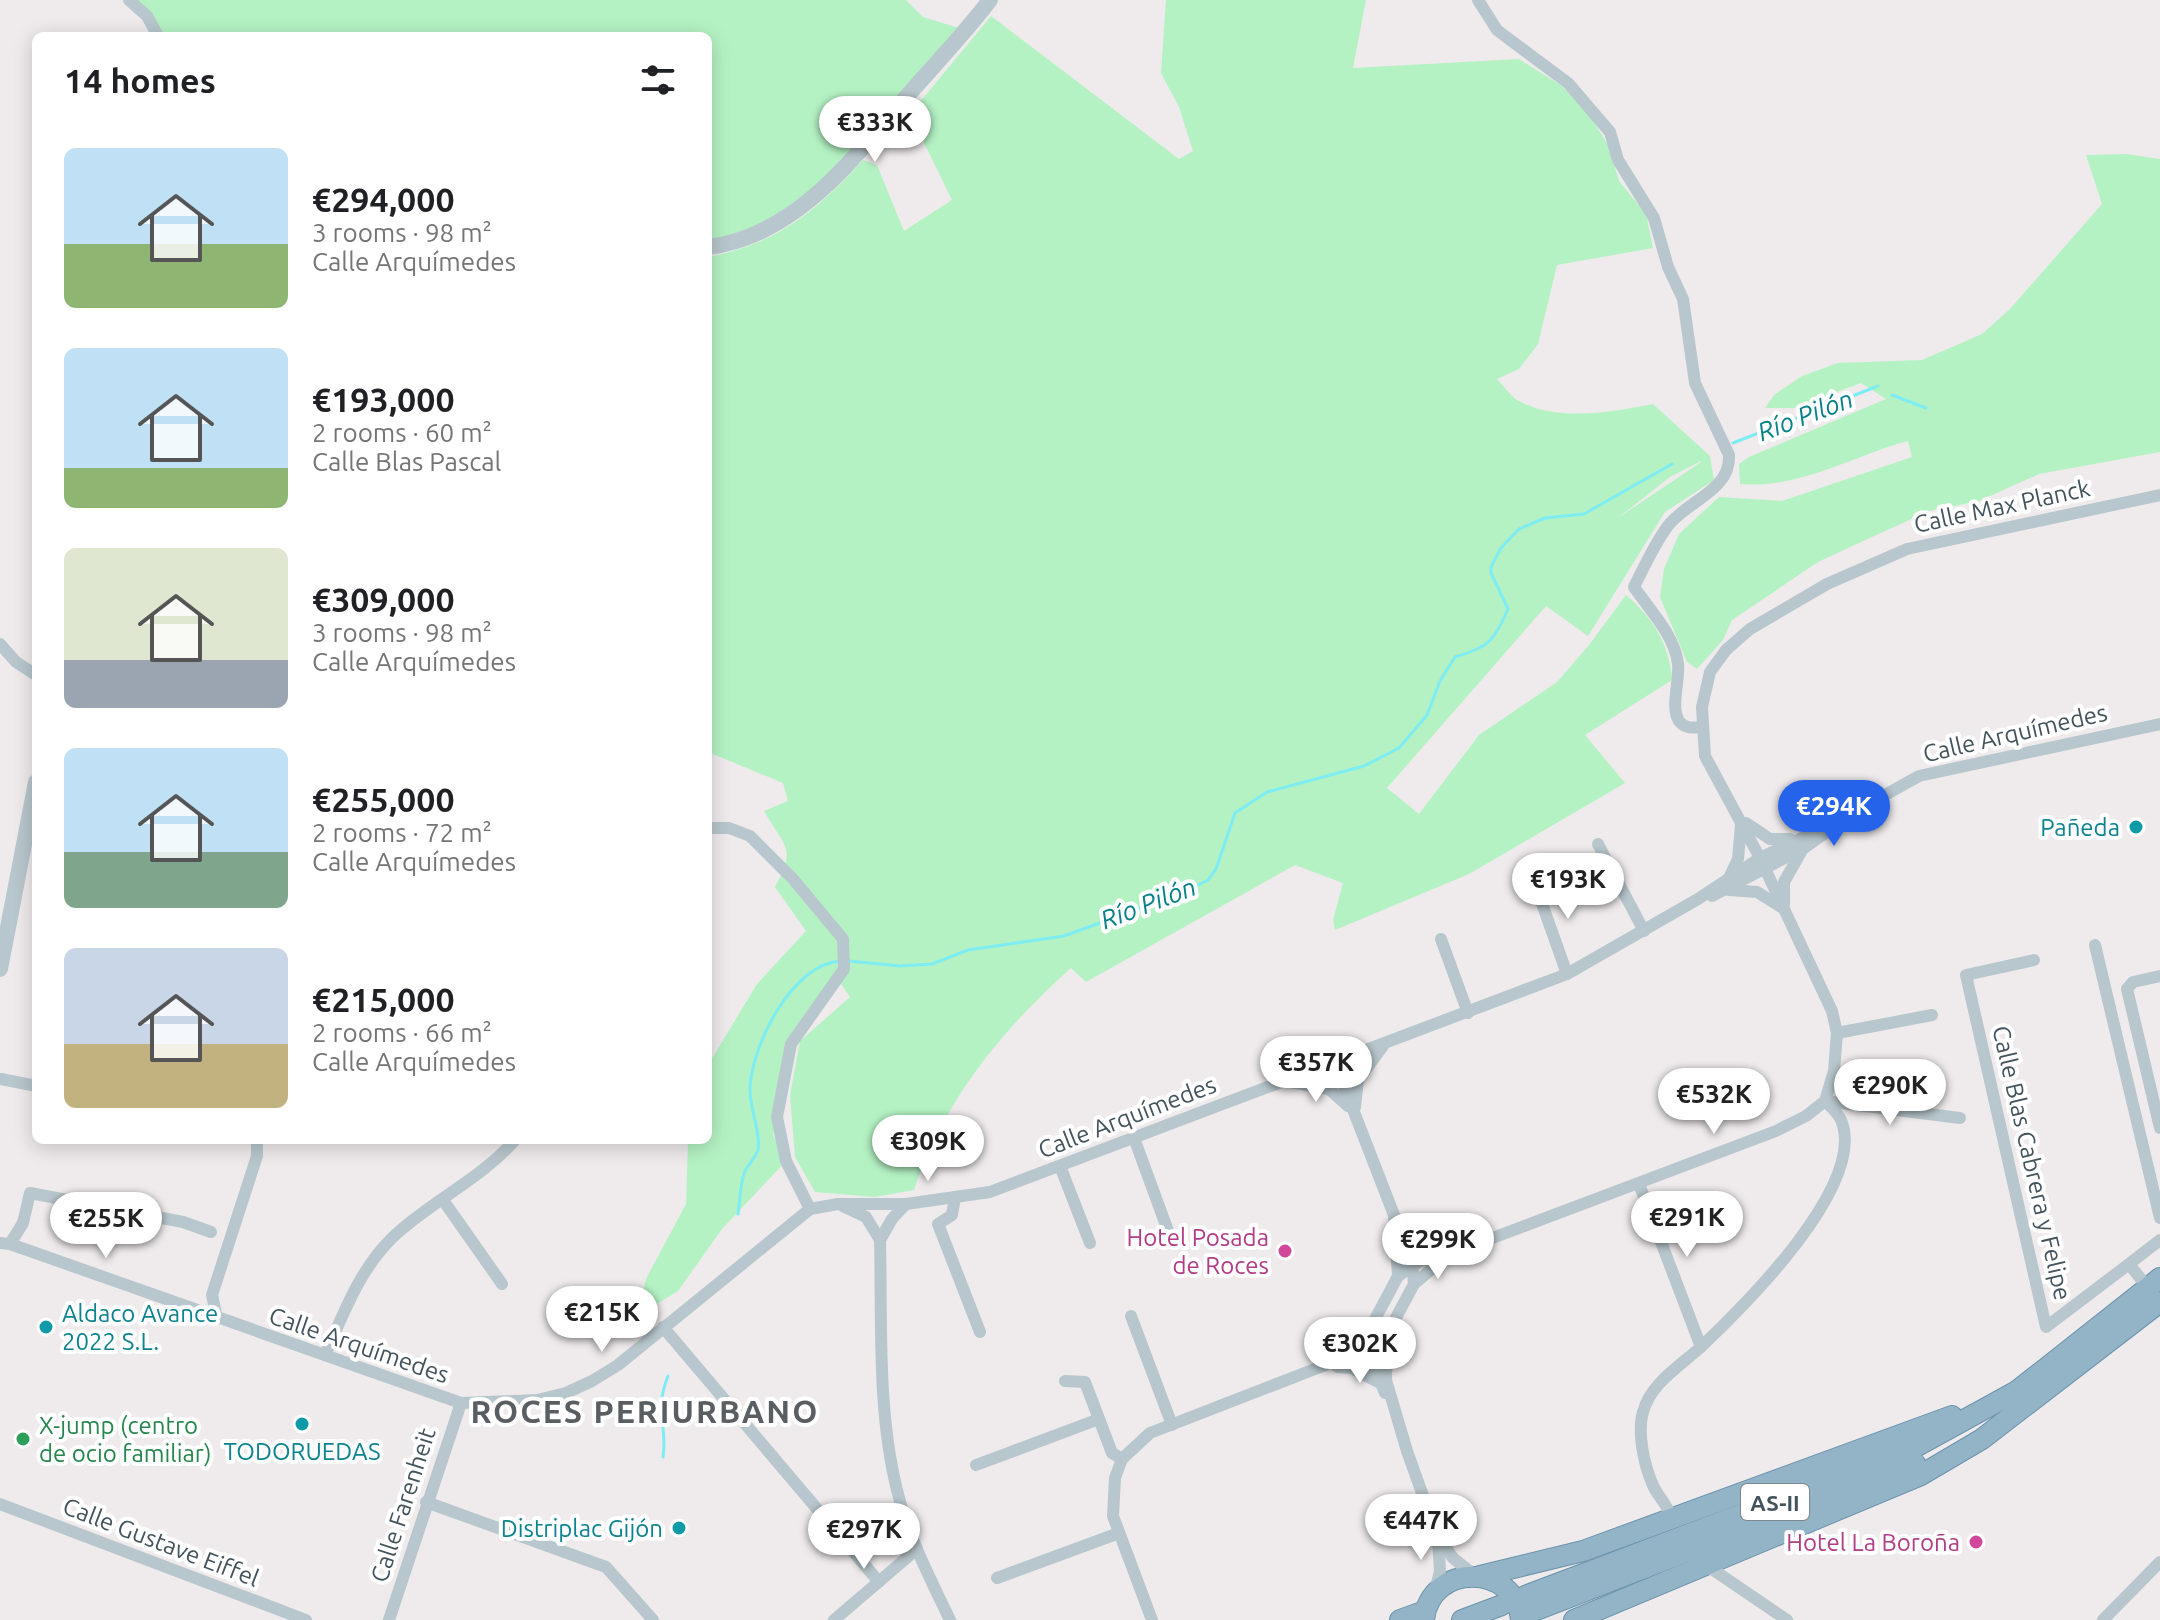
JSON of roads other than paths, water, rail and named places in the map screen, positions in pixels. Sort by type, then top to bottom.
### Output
[{"type":"highway","name":"AS-II","points":[[1526,1609],[1906,1452],[2017,1391],[2156,1289]]},
{"type":"highway","name":"AS-II","points":[[1526,1609],[1913,1464],[2037,1399],[2156,1289]]},
{"type":"highway","points":[[1400,1620],[1428,1608],[1446,1582],[1583,1551],[1672,1520],[1968,1410],[2031,1378]]},
{"type":"highway","points":[[1574,1620],[1921,1475],[1982,1439],[2037,1399]]},
{"type":"highway","points":[[1477,1575],[1506,1589],[1519,1608],[1526,1609]]},
{"type":"highway","points":[[1462,1620],[1506,1615]]},
{"type":"street","points":[[129,0],[147,16],[156,32]]},
{"type":"street","points":[[712,246],[732,244],[784,220],[840,174],[990,0]]},
{"type":"street","points":[[1478,0],[1497,30],[1568,83],[1610,132],[1618,160],[1654,218],[1664,256],[1683,299],[1695,383],[1729,455],[1730,467],[1722,483],[1698,497],[1668,526],[1634,587],[1675,651],[1680,723],[1688,728],[1702,727]]},
{"type":"street","name":"Calle Max Planck","points":[[1837,1033],[1832,1011],[1763,863],[1705,756],[1702,707],[1710,672],[1726,650],[1750,629],[1827,584],[1907,549],[2160,495]]},
{"type":"street","points":[[0,644],[16,662],[32,671]]},
{"type":"street","name":"Calle Arquímedes","points":[[1698,899],[1712,896],[1820,830],[1933,770],[2160,724]]},
{"type":"street","points":[[0,969],[32,803]]},
{"type":"street","points":[[1740,817],[1738,859],[1728,885],[1757,892],[1785,911]]},
{"type":"street","name":"Calle Max Planck","points":[[1740,817],[1755,832],[1770,839],[1803,842]]},
{"type":"street","name":"Calle Arquímedes","points":[[1712,896],[1763,863],[1842,819]]},
{"type":"street","points":[[712,828],[739,830],[758,842],[843,939],[846,951],[844,969],[791,1044],[777,1117],[786,1161],[810,1209]]},
{"type":"street","name":"Calle Arquímedes","points":[[1803,842],[1820,830]]},
{"type":"street","points":[[1785,911],[1784,882],[1803,842]]},
{"type":"street","points":[[1598,844],[1644,931]]},
{"type":"street","points":[[1534,881],[1567,974]]},
{"type":"street","name":"Calle Arquímedes","points":[[3,1242],[461,1403],[490,1405],[566,1393],[618,1365],[810,1209],[838,1204],[906,1204],[990,1192],[1567,974],[1728,885]]},
{"type":"street","points":[[1441,939],[1468,1013]]},
{"type":"street","points":[[2095,945],[2160,1218]]},
{"type":"street","name":"Calle Blas Cabrera y Felipe","points":[[2034,960],[1966,975],[2046,1327],[2160,1240]]},
{"type":"street","points":[[2160,976],[2133,982],[2127,989],[2160,1128]]},
{"type":"street","points":[[1362,1345],[1398,1276],[1414,1265],[1444,1257],[1776,1131],[1806,1116],[1825,1101],[1834,1071],[1837,1033],[1932,1015]]},
{"type":"street","points":[[1355,1114],[1358,1080],[1368,1062],[1385,1044]]},
{"type":"street","points":[[1335,1063],[1394,1215],[1410,1237],[1444,1257]]},
{"type":"street","points":[[1,1079],[32,1085]]},
{"type":"street","points":[[1281,1083],[1302,1082],[1329,1089],[1355,1114]]},
{"type":"street","points":[[1825,1101],[1960,1118]]},
{"type":"street","points":[[1672,1520],[1663,1496],[1652,1486],[1642,1444],[1641,1416],[1653,1389],[1701,1347],[1785,1261],[1832,1190],[1844,1143],[1841,1119],[1825,1101]]},
{"type":"street","points":[[1134,1138],[1171,1239]]},
{"type":"street","points":[[217,1319],[212,1295],[257,1155],[257,1144]]},
{"type":"street","points":[[325,1355],[369,1264],[393,1237],[480,1174],[511,1144]]},
{"type":"street","points":[[1060,1166],[1090,1243]]},
{"type":"street","points":[[1639,1184],[1701,1347]]},
{"type":"street","points":[[3,1242],[23,1223],[30,1193],[183,1222],[211,1232]]},
{"type":"street","points":[[955,1197],[952,1215],[938,1224],[980,1332]]},
{"type":"street","points":[[443,1200],[502,1284]]},
{"type":"street","points":[[838,1204],[866,1217],[880,1240],[884,1420],[897,1491],[917,1549],[950,1620]]},
{"type":"street","points":[[880,1240],[892,1219],[906,1204]]},
{"type":"street","points":[[1394,1215],[1398,1276]]},
{"type":"street","points":[[1395,1231],[1406,1259],[1414,1265]]},
{"type":"street","points":[[1410,1237],[1414,1284]]},
{"type":"street","points":[[1382,1381],[1387,1335],[1414,1284],[1444,1257]]},
{"type":"street","points":[[2129,1264],[2156,1289]]},
{"type":"street","points":[[190,1309],[212,1295]]},
{"type":"street","points":[[1131,1316],[1172,1425]]},
{"type":"street","points":[[663,1327],[879,1582]]},
{"type":"street","points":[[303,1347],[334,1334]]},
{"type":"street","points":[[334,1334],[341,1351],[356,1366]]},
{"type":"street","points":[[1152,1620],[1113,1516],[1112,1498],[1122,1459],[1150,1433],[1329,1367],[1362,1345],[1387,1335]]},
{"type":"street","points":[[1362,1345],[1382,1381],[1437,1535],[1440,1571],[1428,1608]]},
{"type":"street","points":[[1329,1367],[1351,1368],[1382,1381]]},
{"type":"street","points":[[1065,1381],[1085,1382],[1112,1453],[1122,1459]]},
{"type":"street","name":"Calle Farenheit","points":[[389,1620],[461,1403]]},
{"type":"street","points":[[976,1465],[1099,1419]]},
{"type":"street","points":[[426,1502],[606,1567],[653,1620]]},
{"type":"street","name":"Calle Gustave Eiffel","points":[[0,1504],[306,1620]]},
{"type":"street","points":[[997,1578],[1119,1533]]},
{"type":"street","points":[[1437,1535],[1453,1558],[1477,1575]]},
{"type":"street","points":[[834,1620],[917,1549]]},
{"type":"street","points":[[2103,1620],[2160,1562]]},
{"type":"street","points":[[1706,1565],[1782,1616]]},
{"type":"waterway","name":"Río Pilón","points":[[1733,443],[1878,386]]},
{"type":"waterway","name":"Río Pilón","points":[[1892,395],[1926,408]]},
{"type":"waterway","name":"Río Pilón","points":[[849,961],[900,966],[932,964],[968,950],[1064,936],[1184,892],[1208,880],[1216,869],[1235,813],[1267,792],[1364,766],[1399,748],[1427,715],[1440,681],[1455,657],[1483,646],[1498,629],[1508,609],[1491,567],[1501,548],[1519,529],[1545,518],[1584,514],[1672,464]]},
{"type":"waterway","name":"Río Pilón","points":[[738,1214],[743,1176],[758,1150],[750,1088],[758,1050],[778,1009],[792,990],[823,965],[841,961]]},
{"type":"waterway","name":"Río Pilón","points":[[663,1457],[661,1410],[668,1376]]},
{"type":"place","name":"Pañeda","points":[[2136,827]]},
{"type":"place","name":"Hotel Posada de Roces","points":[[1285,1251]]},
{"type":"place","name":"Aldaco Avance 2022 S.L.","points":[[46,1327]]},
{"type":"place","name":"TODORUEDAS","points":[[302,1424]]},
{"type":"place","name":"X-jump (centro de ocio familiar)","points":[[23,1439]]},
{"type":"place","name":"Distriplac Gijón","points":[[679,1528]]},
{"type":"place","name":"Hotel La Boroña","points":[[1976,1542]]},
{"type":"district","name":"ROCES PERIURBANO","points":[[645,1411]]}]
